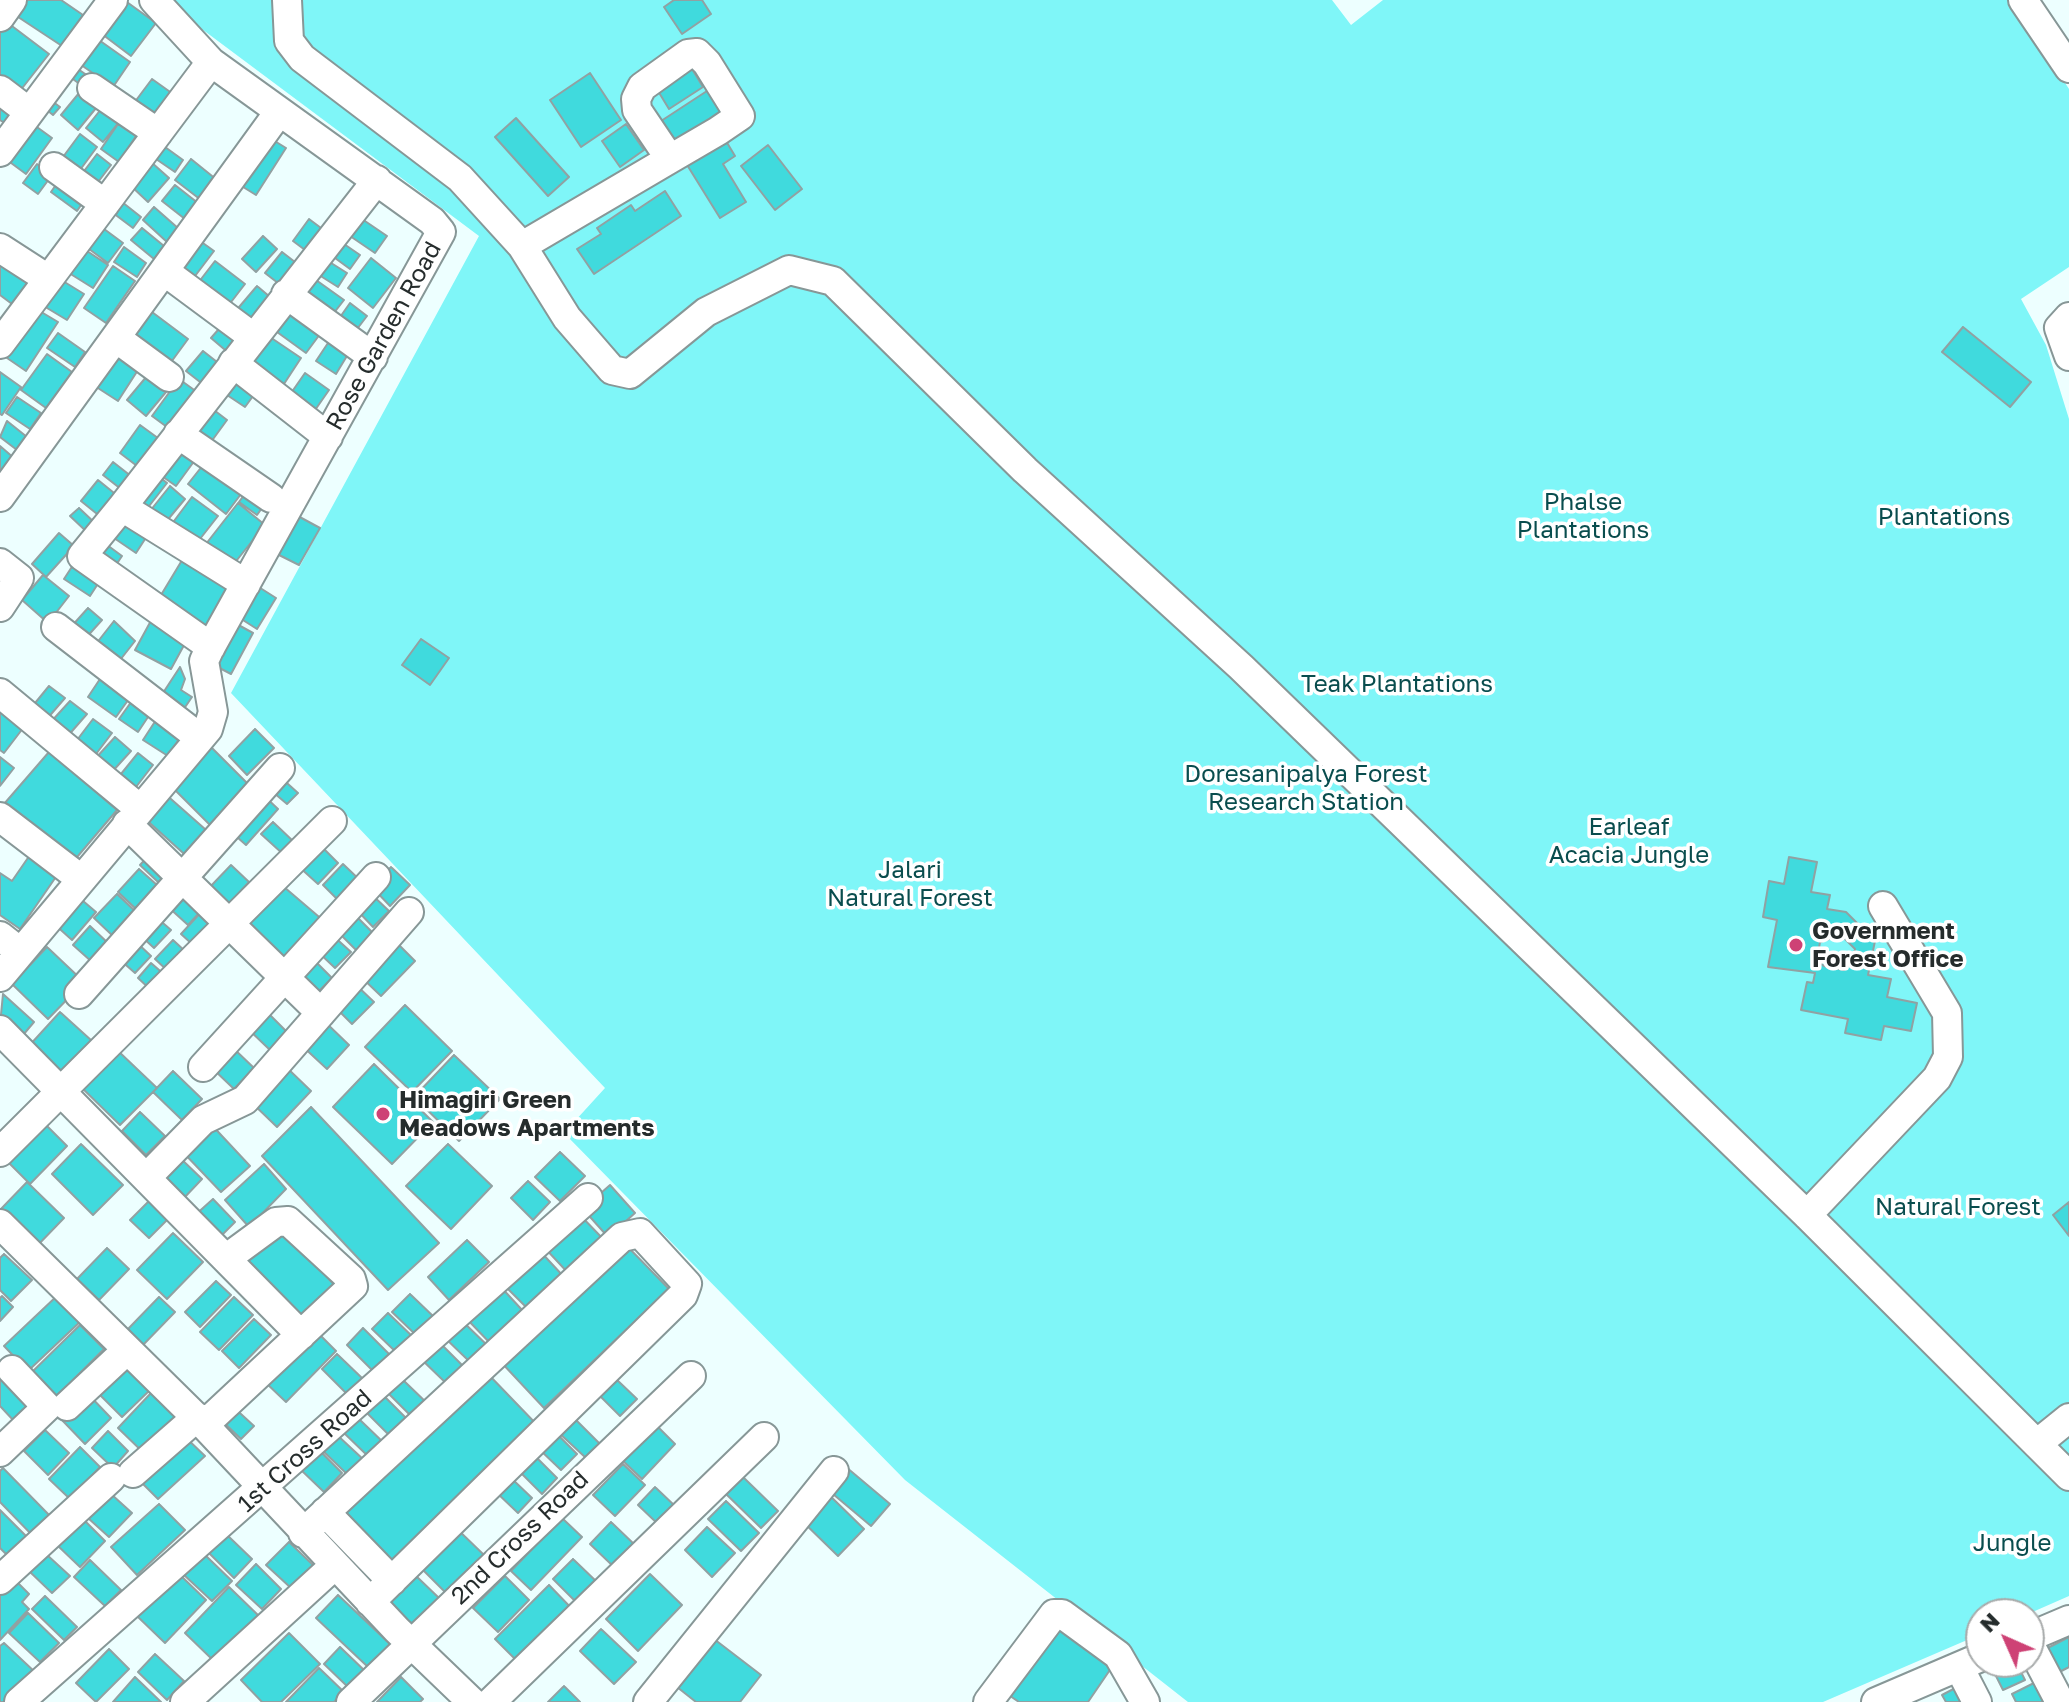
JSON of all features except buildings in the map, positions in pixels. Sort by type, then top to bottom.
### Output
[{"type":"street","points":[[0,17],[12,0]]},
{"type":"street","points":[[0,152],[113,0]]},
{"type":"street","name":"Rose Garden Road","points":[[154,0],[211,62],[377,180],[432,221],[441,232],[204,661],[213,712],[204,734]]},
{"type":"street","points":[[287,0],[289,41],[302,58],[460,178],[522,246],[567,318],[612,370],[630,374],[706,312],[789,270],[833,281],[1025,470],[1241,667],[1807,1215],[2069,1476]]},
{"type":"street","points":[[2023,0],[2069,68]]},
{"type":"street","points":[[0,344],[211,62]]},
{"type":"street","points":[[92,88],[158,133]]},
{"type":"street","points":[[0,90],[29,112]]},
{"type":"street","points":[[0,497],[279,112]]},
{"type":"street","points":[[522,246],[670,159]]},
{"type":"street","points":[[54,167],[105,204]]},
{"type":"street","points":[[211,647],[82,556],[377,180]]},
{"type":"street","points":[[0,248],[48,279]]},
{"type":"street","points":[[164,271],[253,337]]},
{"type":"street","points":[[286,294],[373,357]]},
{"type":"street","points":[[2069,317],[2059,328],[2069,356]]},
{"type":"street","points":[[116,338],[169,377]]},
{"type":"street","points":[[233,363],[328,437]]},
{"type":"street","points":[[178,434],[271,498]]},
{"type":"street","points":[[122,507],[246,584]]},
{"type":"street","points":[[0,563],[19,578],[0,607]]},
{"type":"street","points":[[0,977],[10,943],[81,879],[204,734],[56,627]]},
{"type":"street","points":[[0,693],[133,817],[183,880],[321,1013]]},
{"type":"street","points":[[79,994],[280,768]]},
{"type":"street","points":[[0,817],[81,879]]},
{"type":"street","points":[[0,1152],[332,821]]},
{"type":"street","points":[[203,1067],[376,877]]},
{"type":"street","points":[[1807,1215],[1937,1078],[1948,1057],[1947,1013],[1883,906]]},
{"type":"street","points":[[148,1176],[203,1120],[245,1100],[409,912]]},
{"type":"street","points":[[0,1030],[148,1176],[301,1335]]},
{"type":"street","name":"1st Cross Road","points":[[19,1702],[262,1490],[588,1198]]},
{"type":"street","points":[[0,1579],[122,1476],[201,1421],[346,1297],[353,1286],[351,1279],[288,1221],[276,1222],[227,1258]]},
{"type":"street","points":[[0,1224],[201,1421],[303,1533],[472,1702]]},
{"type":"street","points":[[303,1533],[622,1237],[640,1233],[687,1284],[683,1295],[370,1602]]},
{"type":"street","points":[[67,1406],[127,1350]]},
{"type":"street","points":[[0,1452],[47,1407],[12,1370]]},
{"type":"street","name":"2nd Cross Road","points":[[351,1702],[691,1376]]},
{"type":"street","points":[[2038,1443],[2069,1418]]},
{"type":"street","points":[[491,1702],[764,1437]]},
{"type":"street","points":[[648,1702],[834,1471]]},
{"type":"street","points":[[325,1512],[392,1581]]},
{"type":"street","points":[[185,1702],[335,1565]]},
{"type":"street","points":[[988,1702],[1049,1617],[1062,1614],[1118,1655],[1145,1702]]},
{"type":"street","points":[[2045,1630],[2069,1620]]},
{"type":"street","points":[[1889,1700],[1965,1664]]},
{"type":"street","points":[[2045,1673],[2060,1702]]},
{"type":"street","points":[[1973,1678],[1977,1702]]},
{"type":"green space","name":"Doresanipalya Forest Research Station","points":[[163,0],[1332,0],[1351,25],[1383,0],[2011,0],[2069,89],[2069,267],[2021,299],[2046,345],[2069,419],[2069,1596],[2045,1607],[2045,1598],[1965,1598],[1965,1641],[1823,1702],[1188,1702],[905,1480],[564,1133],[605,1088],[231,693],[479,236]]},
{"type":"place","name":"Government Forest Office","points":[[1796,945]]},
{"type":"place","name":"Himagiri Green Meadows Apartments","points":[[383,1114]]},
{"type":"park label","name":"Phalse Plantations","points":[[1583,516]]},
{"type":"park label","name":"Plantations","points":[[1944,517]]},
{"type":"park label","name":"Teak Plantations","points":[[1397,684]]},
{"type":"park label","name":"Earleaf Acacia Jungle","points":[[1629,841]]},
{"type":"park label","name":"Jalari Natural Forest","points":[[910,884]]},
{"type":"park label","name":"Natural Forest","points":[[1958,1207]]},
{"type":"park label","name":"Jungle","points":[[2012,1543]]}]
